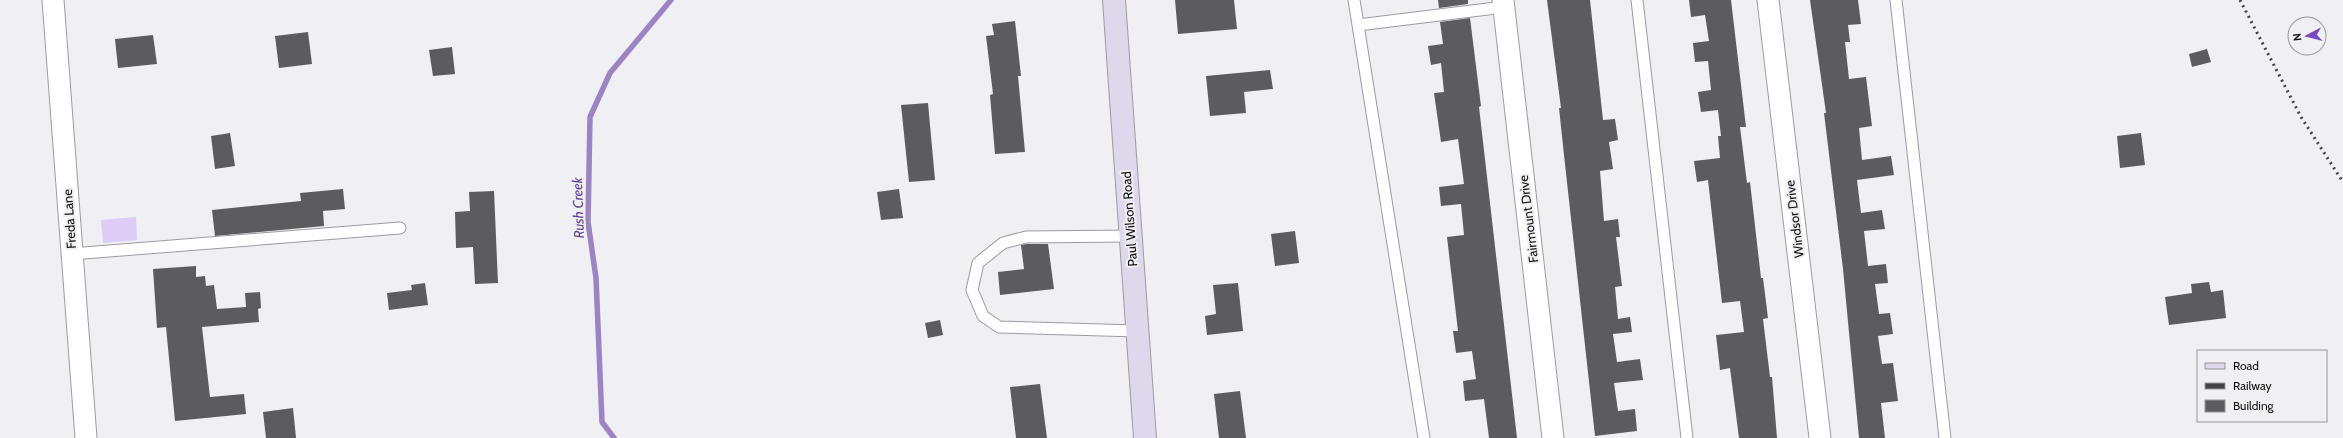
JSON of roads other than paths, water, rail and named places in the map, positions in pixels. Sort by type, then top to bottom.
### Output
[{"type":"street","name":"Freda Lane","points":[[53,0],[86,438]]},
{"type":"street","name":"Paul Wilson Road","points":[[1114,0],[1145,438]]},
{"type":"street","name":"Windsor Drive","points":[[1768,0],[1820,438]]},
{"type":"street","name":"Fairmount Drive","points":[[1503,4],[1553,438]]},
{"type":"lane","points":[[1354,0],[1424,438]]},
{"type":"lane","points":[[1637,0],[1687,438]]},
{"type":"lane","points":[[1896,0],[1946,438]]},
{"type":"lane","points":[[1358,25],[1503,4]]},
{"type":"lane","points":[[71,254],[400,228]]},
{"type":"lane","points":[[1130,236],[1026,237],[1003,243],[978,263],[972,290],[983,316],[999,327],[1137,331]]},
{"type":"waterway","name":"Rush Creek","points":[[614,438],[602,422],[596,278],[588,222],[590,117],[610,73],[671,0]]},
{"type":"railway","points":[[2240,0],[2301,117],[2343,182]]}]
